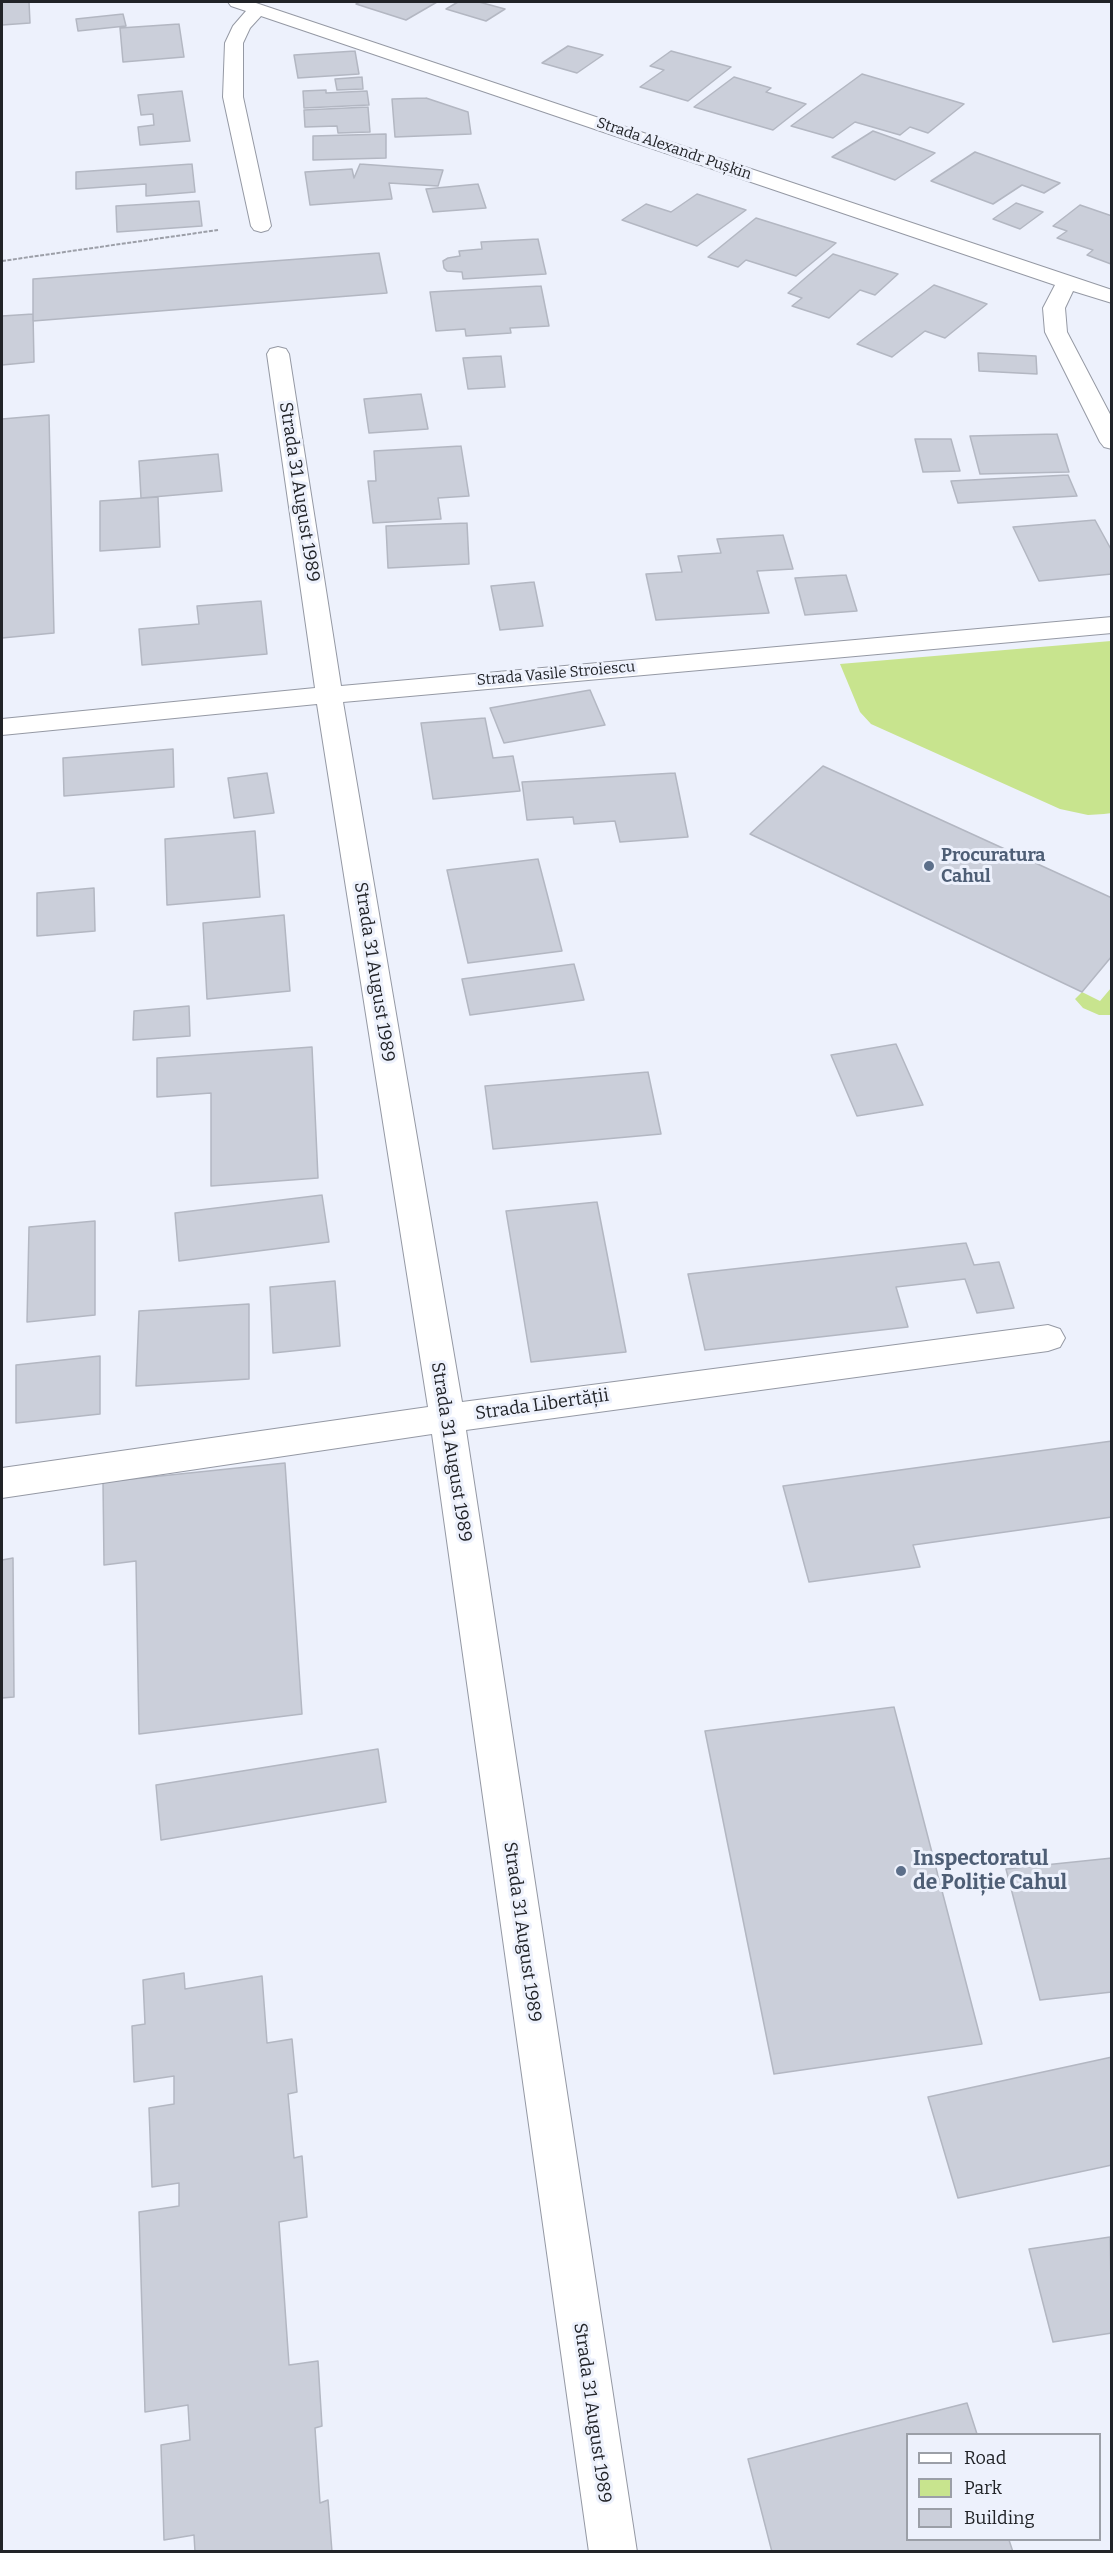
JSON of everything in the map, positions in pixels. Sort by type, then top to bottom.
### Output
[{"type":"street","name":"Strada Alexandr Pușkin","points":[[237,2],[1112,297]]},
{"type":"street","points":[[258,9],[242,26],[234,43],[233,97],[261,224]]},
{"type":"street","points":[[1066,282],[1054,308],[1056,332],[1112,442]]},
{"type":"street","name":"Strada 31 August 1989","points":[[278,354],[329,695],[447,1418],[613,2552]]},
{"type":"street","name":"Strada Vasile Stroiescu","points":[[2,727],[329,695],[1112,625]]},
{"type":"street","name":"Strada Libertății","points":[[2,1483],[447,1418],[1048,1338]]},
{"type":"path","points":[[2,261],[261,224]]},
{"type":"green space","points":[[1111,641],[1112,813],[1104,814],[1088,815],[1060,809],[871,724],[860,712],[840,664]]},
{"type":"green space","points":[[1111,988],[1111,1015],[1099,1015],[1083,1008],[1075,999],[1082,992],[1100,1001]]},
{"type":"building","points":[[2,2],[29,2],[30,23],[2,25]]},
{"type":"building","points":[[360,2],[437,2],[406,20],[356,4]]},
{"type":"building","points":[[458,2],[479,2],[505,9],[486,21],[446,9]]},
{"type":"building","points":[[123,14],[126,26],[78,31],[76,19]]},
{"type":"building","points":[[179,24],[184,57],[123,62],[120,28]]},
{"type":"building","points":[[568,46],[603,55],[577,73],[542,63]]},
{"type":"building","points":[[355,51],[359,74],[298,78],[294,55]]},
{"type":"building","points":[[671,51],[731,67],[688,101],[640,87],[664,70],[650,66]]},
{"type":"building","points":[[862,74],[964,104],[928,133],[910,127],[900,135],[855,122],[833,138],[791,126]]},
{"type":"building","points":[[362,77],[363,89],[337,90],[335,79]]},
{"type":"building","points":[[734,77],[771,88],[766,92],[806,104],[773,130],[694,107]]},
{"type":"building","points":[[326,90],[326,93],[367,91],[369,105],[304,108],[303,91]]},
{"type":"building","points":[[182,91],[190,141],[140,145],[138,127],[154,125],[153,114],[141,115],[138,95]]},
{"type":"building","points":[[426,98],[468,112],[471,134],[395,137],[392,99]]},
{"type":"building","points":[[368,107],[370,132],[338,133],[337,126],[305,127],[304,110]]},
{"type":"building","points":[[873,131],[935,153],[895,180],[832,157]]},
{"type":"building","points":[[386,134],[386,158],[313,160],[313,136]]},
{"type":"building","points":[[975,152],[1060,183],[1044,193],[1022,185],[993,204],[931,181]]},
{"type":"building","points":[[192,164],[195,192],[146,196],[146,184],[76,189],[76,172]]},
{"type":"building","points":[[360,164],[443,170],[438,186],[389,183],[392,199],[310,205],[305,172],[352,169],[354,178]]},
{"type":"building","points":[[478,184],[486,208],[433,212],[426,189]]},
{"type":"building","points":[[697,194],[746,210],[697,246],[622,220],[646,204],[671,212]]},
{"type":"building","points":[[199,201],[202,226],[117,232],[116,206]]},
{"type":"building","points":[[1016,203],[1043,212],[1020,229],[993,219]]},
{"type":"building","points":[[1080,205],[1112,216],[1111,264],[1087,255],[1093,250],[1057,238],[1067,231],[1053,226]]},
{"type":"building","points":[[756,218],[836,243],[796,276],[746,260],[738,267],[708,257]]},
{"type":"building","points":[[538,239],[546,274],[463,279],[462,272],[447,271],[444,268],[443,261],[460,256],[459,251],[482,249],[481,242]]},
{"type":"building","points":[[379,253],[387,293],[33,321],[33,279]]},
{"type":"building","points":[[833,254],[898,274],[875,295],[860,290],[829,318],[792,306],[802,298],[788,293]]},
{"type":"building","points":[[934,285],[987,304],[945,338],[925,331],[892,357],[857,344]]},
{"type":"building","points":[[541,286],[549,326],[510,328],[511,333],[466,336],[465,329],[436,331],[430,292]]},
{"type":"building","points":[[33,314],[34,362],[2,365],[2,316]]},
{"type":"building","points":[[978,353],[1036,356],[1037,374],[979,371]]},
{"type":"building","points":[[501,356],[505,387],[468,389],[463,358]]},
{"type":"building","points":[[421,394],[428,429],[369,433],[364,399]]},
{"type":"building","points":[[49,415],[54,633],[2,638],[2,419]]},
{"type":"building","points":[[1057,434],[1069,472],[980,474],[970,436]]},
{"type":"building","points":[[915,439],[951,439],[960,471],[923,472]]},
{"type":"building","points":[[461,446],[469,496],[438,498],[441,519],[373,523],[368,481],[376,481],[374,451]]},
{"type":"building","points":[[218,454],[222,491],[141,498],[139,461]]},
{"type":"building","points":[[1068,475],[1077,496],[958,503],[951,481]]},
{"type":"building","points":[[158,497],[160,547],[100,551],[100,501]]},
{"type":"building","points":[[1095,520],[1112,551],[1112,574],[1039,581],[1013,527]]},
{"type":"building","points":[[467,523],[469,564],[388,568],[386,526]]},
{"type":"building","points":[[783,535],[793,569],[757,571],[769,613],[656,620],[646,574],[682,572],[678,556],[721,553],[717,539]]},
{"type":"building","points":[[846,575],[857,611],[805,615],[795,578]]},
{"type":"building","points":[[534,582],[543,626],[500,630],[491,586]]},
{"type":"building","points":[[261,601],[267,654],[142,665],[139,629],[199,624],[197,606]]},
{"type":"building","points":[[590,690],[605,725],[504,743],[490,708]]},
{"type":"building","points":[[485,718],[493,758],[513,756],[520,791],[433,799],[421,723]]},
{"type":"building","points":[[173,749],[174,787],[64,796],[63,758]]},
{"type":"building","name":"Procuratura Cahul","points":[[823,766],[1112,898],[1112,956],[1082,992],[750,834]]},
{"type":"building","points":[[267,773],[274,813],[234,818],[228,778]]},
{"type":"building","points":[[675,773],[688,837],[620,842],[615,821],[574,824],[573,817],[527,820],[522,782]]},
{"type":"building","points":[[255,831],[260,897],[167,905],[165,839]]},
{"type":"building","points":[[538,859],[562,951],[468,963],[447,870]]},
{"type":"building","points":[[94,888],[95,931],[37,936],[37,893]]},
{"type":"building","points":[[284,915],[290,991],[207,999],[203,923]]},
{"type":"building","points":[[574,964],[584,1000],[470,1015],[462,979]]},
{"type":"building","points":[[189,1006],[190,1036],[133,1040],[134,1011]]},
{"type":"building","points":[[896,1044],[923,1105],[857,1116],[831,1055]]},
{"type":"building","points":[[312,1047],[318,1178],[211,1186],[211,1093],[157,1097],[157,1058]]},
{"type":"building","points":[[648,1072],[661,1134],[493,1149],[485,1086]]},
{"type":"building","points":[[322,1195],[329,1242],[179,1261],[175,1213]]},
{"type":"building","points":[[597,1202],[626,1352],[531,1362],[506,1211]]},
{"type":"building","points":[[95,1221],[95,1315],[27,1322],[29,1227]]},
{"type":"building","points":[[966,1243],[974,1265],[999,1262],[1014,1308],[977,1313],[965,1279],[896,1287],[908,1327],[705,1350],[688,1274]]},
{"type":"building","points":[[335,1281],[340,1346],[273,1353],[270,1287]]},
{"type":"building","points":[[249,1304],[249,1379],[136,1386],[139,1311]]},
{"type":"building","points":[[100,1356],[100,1414],[16,1423],[16,1365]]},
{"type":"building","points":[[1112,1441],[1112,1517],[913,1545],[920,1567],[809,1582],[783,1486]]},
{"type":"building","points":[[285,1463],[302,1714],[139,1734],[136,1561],[104,1565],[103,1482]]},
{"type":"building","points":[[13,1558],[14,1697],[2,1698],[2,1560]]},
{"type":"building","points":[[894,1707],[982,2044],[774,2074],[705,1731]]},
{"type":"building","points":[[378,1749],[386,1802],[161,1840],[156,1785]]},
{"type":"building","points":[[1112,1858],[1112,1992],[1040,2000],[1006,1869]]},
{"type":"building","points":[[184,1973],[185,1989],[262,1976],[267,2043],[292,2039],[297,2092],[288,2094],[294,2158],[302,2156],[307,2217],[279,2222],[289,2365],[318,2361],[322,2426],[315,2428],[320,2503],[328,2500],[332,2552],[195,2552],[194,2535],[164,2540],[161,2445],[190,2440],[188,2405],[145,2412],[139,2212],[179,2206],[179,2183],[152,2187],[149,2108],[174,2104],[174,2076],[134,2082],[132,2026],[145,2024],[143,1980]]},
{"type":"building","points":[[1112,2057],[1112,2165],[958,2198],[928,2097]]},
{"type":"building","points":[[1110,2237],[1112,2333],[1053,2342],[1029,2249]]},
{"type":"building","points":[[967,2403],[977,2433],[906,2433],[906,2541],[1009,2541],[1013,2552],[772,2552],[748,2459]]},
{"type":"place","name":"Procuratura Cahul","points":[[929,866]]},
{"type":"place","name":"Inspectoratul de Poliție Cahul","points":[[901,1871]]}]
